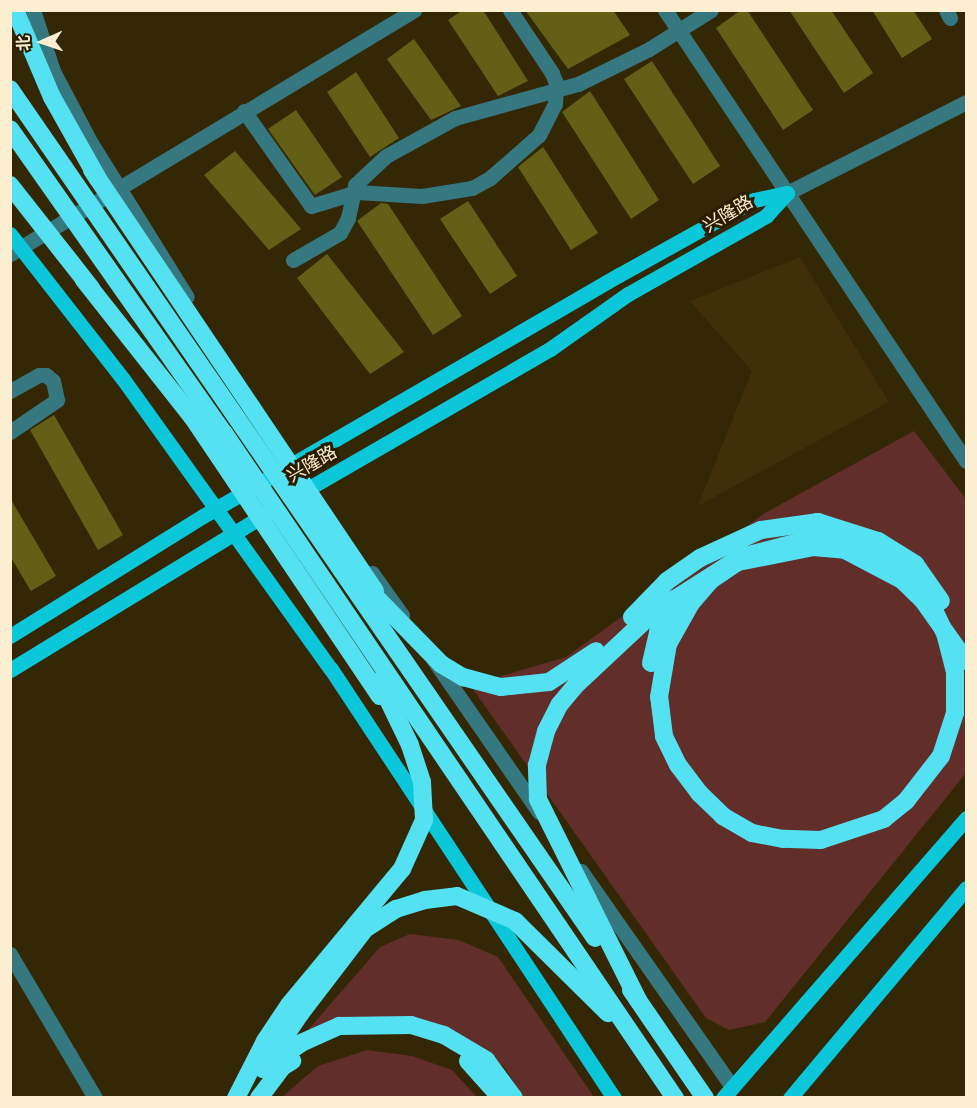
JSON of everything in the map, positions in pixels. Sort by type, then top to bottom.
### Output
[{"type":"highway","points":[[15,10],[52,97],[92,170],[241,421]]},
{"type":"highway","points":[[10,89],[241,421],[705,1098]]},
{"type":"highway","points":[[10,129],[224,433],[353,627],[675,1098]]},
{"type":"highway","points":[[92,170],[390,612]]},
{"type":"highway","points":[[10,185],[192,418],[397,720]]},
{"type":"highway","points":[[84,280],[224,433]]},
{"type":"highway","points":[[325,543],[441,664],[463,677],[501,687],[549,682],[583,663],[668,581],[700,558],[761,530],[818,522],[878,541],[915,564],[952,620],[966,669]]},
{"type":"highway","points":[[966,643],[923,592],[874,546],[814,529],[745,544],[699,574],[677,594],[658,632],[650,664],[649,696],[659,747],[679,787],[710,818],[759,843],[793,850],[825,848],[858,839],[901,819],[948,764],[966,710]]},
{"type":"highway","points":[[638,1000],[538,799],[537,765],[546,731],[560,704],[653,613],[741,556],[814,538],[880,557],[905,574],[935,612],[955,672],[955,713],[941,756],[906,801],[884,819],[839,836],[821,840],[783,839],[752,832],[723,816],[700,794],[678,765],[664,736],[659,696],[668,644],[691,603],[711,580],[738,562],[769,553],[813,547],[844,550],[902,580],[923,592],[966,661]]},
{"type":"highway","points":[[236,1098],[265,1041],[289,1005],[402,870],[417,842],[424,820],[422,782],[397,720],[353,627]]},
{"type":"highway","points":[[247,1098],[273,1052],[365,929],[396,909],[425,900],[457,896],[515,921],[631,1034]]},
{"type":"highway","points":[[247,1098],[257,1076],[301,1043],[340,1030],[411,1025],[444,1035],[486,1060],[514,1098]]},
{"type":"highway","points":[[259,1098],[282,1067],[340,1030],[402,1033],[447,1046],[475,1065],[501,1098]]},
{"type":"main road","name":"兴隆路","points":[[10,636],[216,508],[295,462],[754,200],[787,192]]},
{"type":"main road","name":"兴隆路","points":[[10,670],[234,532],[550,349],[628,294],[766,216],[787,192]]},
{"type":"main road","points":[[10,234],[16,251],[123,379],[331,669],[614,1098]]},
{"type":"main road","points":[[727,1092],[966,818]]},
{"type":"main road","points":[[790,1098],[966,888]]},
{"type":"street","points":[[33,10],[53,71],[117,187],[295,462],[727,1092]]},
{"type":"street","points":[[16,251],[117,187],[414,10]]},
{"type":"street","points":[[244,111],[311,206],[327,204],[351,193],[422,196],[472,188],[490,178],[539,135],[557,92],[552,73],[510,10]]},
{"type":"street","points":[[665,10],[966,460]]},
{"type":"street","points":[[293,260],[340,233],[348,218],[351,193],[365,172],[386,156],[455,118],[557,92],[610,69],[679,32],[711,10]]},
{"type":"street","points":[[787,192],[966,102]]},
{"type":"street","points":[[10,391],[39,375],[46,375],[53,381],[57,400],[10,432]]},
{"type":"street","points":[[10,954],[95,1098]]},
{"type":"shaded area","points":[[800,257],[889,402],[698,506],[752,371],[690,301]]},
{"type":"shaded area","points":[[914,431],[966,499],[966,773],[765,1022],[729,1030],[706,1018],[470,685],[566,657],[765,513]]},
{"type":"shaded area","points":[[410,934],[459,940],[498,957],[594,1097],[524,1097],[505,1068],[486,1051],[418,1021],[355,1017],[308,1030],[380,947]]},
{"type":"shaded area","points":[[367,1050],[412,1056],[452,1070],[477,1097],[282,1097],[318,1066]]},
{"type":"building","points":[[463,10],[483,10],[528,81],[498,96],[448,20]]},
{"type":"building","points":[[525,10],[613,10],[630,35],[568,69]]},
{"type":"building","points":[[741,10],[747,10],[813,110],[783,130],[716,28]]},
{"type":"building","points":[[789,10],[831,10],[873,73],[844,93]]},
{"type":"building","points":[[872,10],[913,10],[932,39],[902,58]]},
{"type":"building","points":[[414,39],[461,106],[431,120],[387,59]]},
{"type":"building","points":[[652,61],[720,166],[693,184],[624,79]]},
{"type":"building","points":[[356,72],[399,138],[370,157],[327,92]]},
{"type":"building","points":[[590,91],[659,200],[631,219],[562,112]]},
{"type":"building","points":[[296,110],[342,177],[315,195],[268,129]]},
{"type":"building","points":[[543,147],[598,233],[571,250],[518,167]]},
{"type":"building","points":[[235,151],[301,229],[269,250],[204,175]]},
{"type":"building","points":[[468,201],[517,276],[490,294],[440,219]]},
{"type":"building","points":[[381,203],[388,204],[462,316],[433,335],[357,221]]},
{"type":"building","points":[[327,254],[404,352],[370,374],[297,278]]},
{"type":"building","points":[[54,415],[123,535],[98,550],[30,430]]},
{"type":"building","points":[[10,498],[56,576],[31,591],[10,556]]}]
